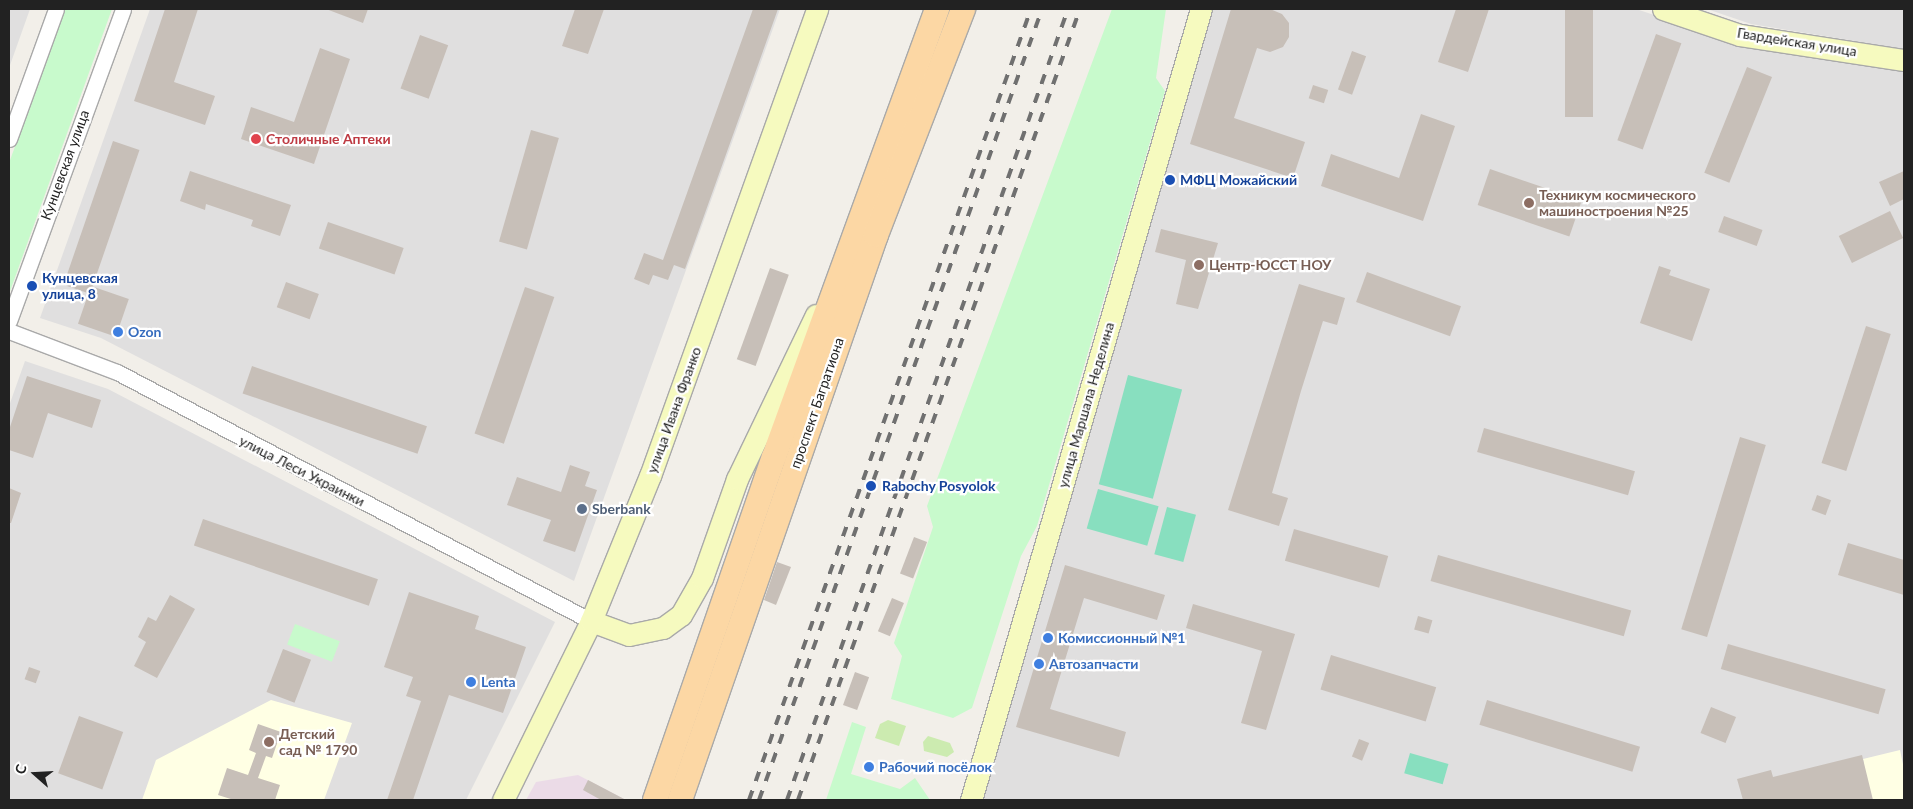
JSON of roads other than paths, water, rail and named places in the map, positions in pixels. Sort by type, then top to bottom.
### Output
[{"type":"main road","name":"проспект Багратиона","points":[[680,800],[858,226],[937,9]]},
{"type":"main road","name":"проспект Багратиона","points":[[655,800],[784,461],[876,235],[963,9]]},
{"type":"street","points":[[9,140],[56,9]]},
{"type":"street","name":"Кунцевская улица","points":[[9,321],[123,9]]},
{"type":"street","name":"улица Ивана Франко","points":[[503,800],[591,621],[660,449],[817,9]]},
{"type":"street","name":"улица Маршала Неделина","points":[[971,800],[1201,9]]},
{"type":"street","name":"Гвардейская улица","points":[[1663,9],[1740,35],[1904,60]]},
{"type":"street","points":[[591,621],[618,633],[651,632],[672,624],[692,598],[737,479],[858,226]]},
{"type":"street","name":"улица Леси Украинки","points":[[9,331],[117,372],[591,621]]},
{"type":"railway","points":[[749,800],[1031,9]]},
{"type":"railway","points":[[759,800],[1042,9]]},
{"type":"railway","points":[[787,800],[1068,9]]},
{"type":"railway","points":[[798,800],[1080,9]]},
{"type":"place","name":"Столичные Аптеки","points":[[256,139]]},
{"type":"place","name":"МФЦ Можайский","points":[[1170,180]]},
{"type":"place","name":"Техникум космического машиностроения №25","points":[[1529,203]]},
{"type":"place","name":"Центр-ЮССТ НОУ","points":[[1199,265]]},
{"type":"place","name":"Кунцевская улица, 8","points":[[32,286]]},
{"type":"place","name":"Ozon","points":[[118,332]]},
{"type":"place","name":"Rabochy Posyolok","points":[[871,486]]},
{"type":"place","name":"Sberbank","points":[[582,509]]},
{"type":"place","name":"Комиссионный №1","points":[[1048,638]]},
{"type":"place","name":"Автозапчасти","points":[[1039,664]]},
{"type":"place","name":"Lenta","points":[[471,682]]},
{"type":"place","name":"Детский сад № 1790","points":[[269,742]]},
{"type":"place","name":"Рабочий посёлок","points":[[869,767]]}]
